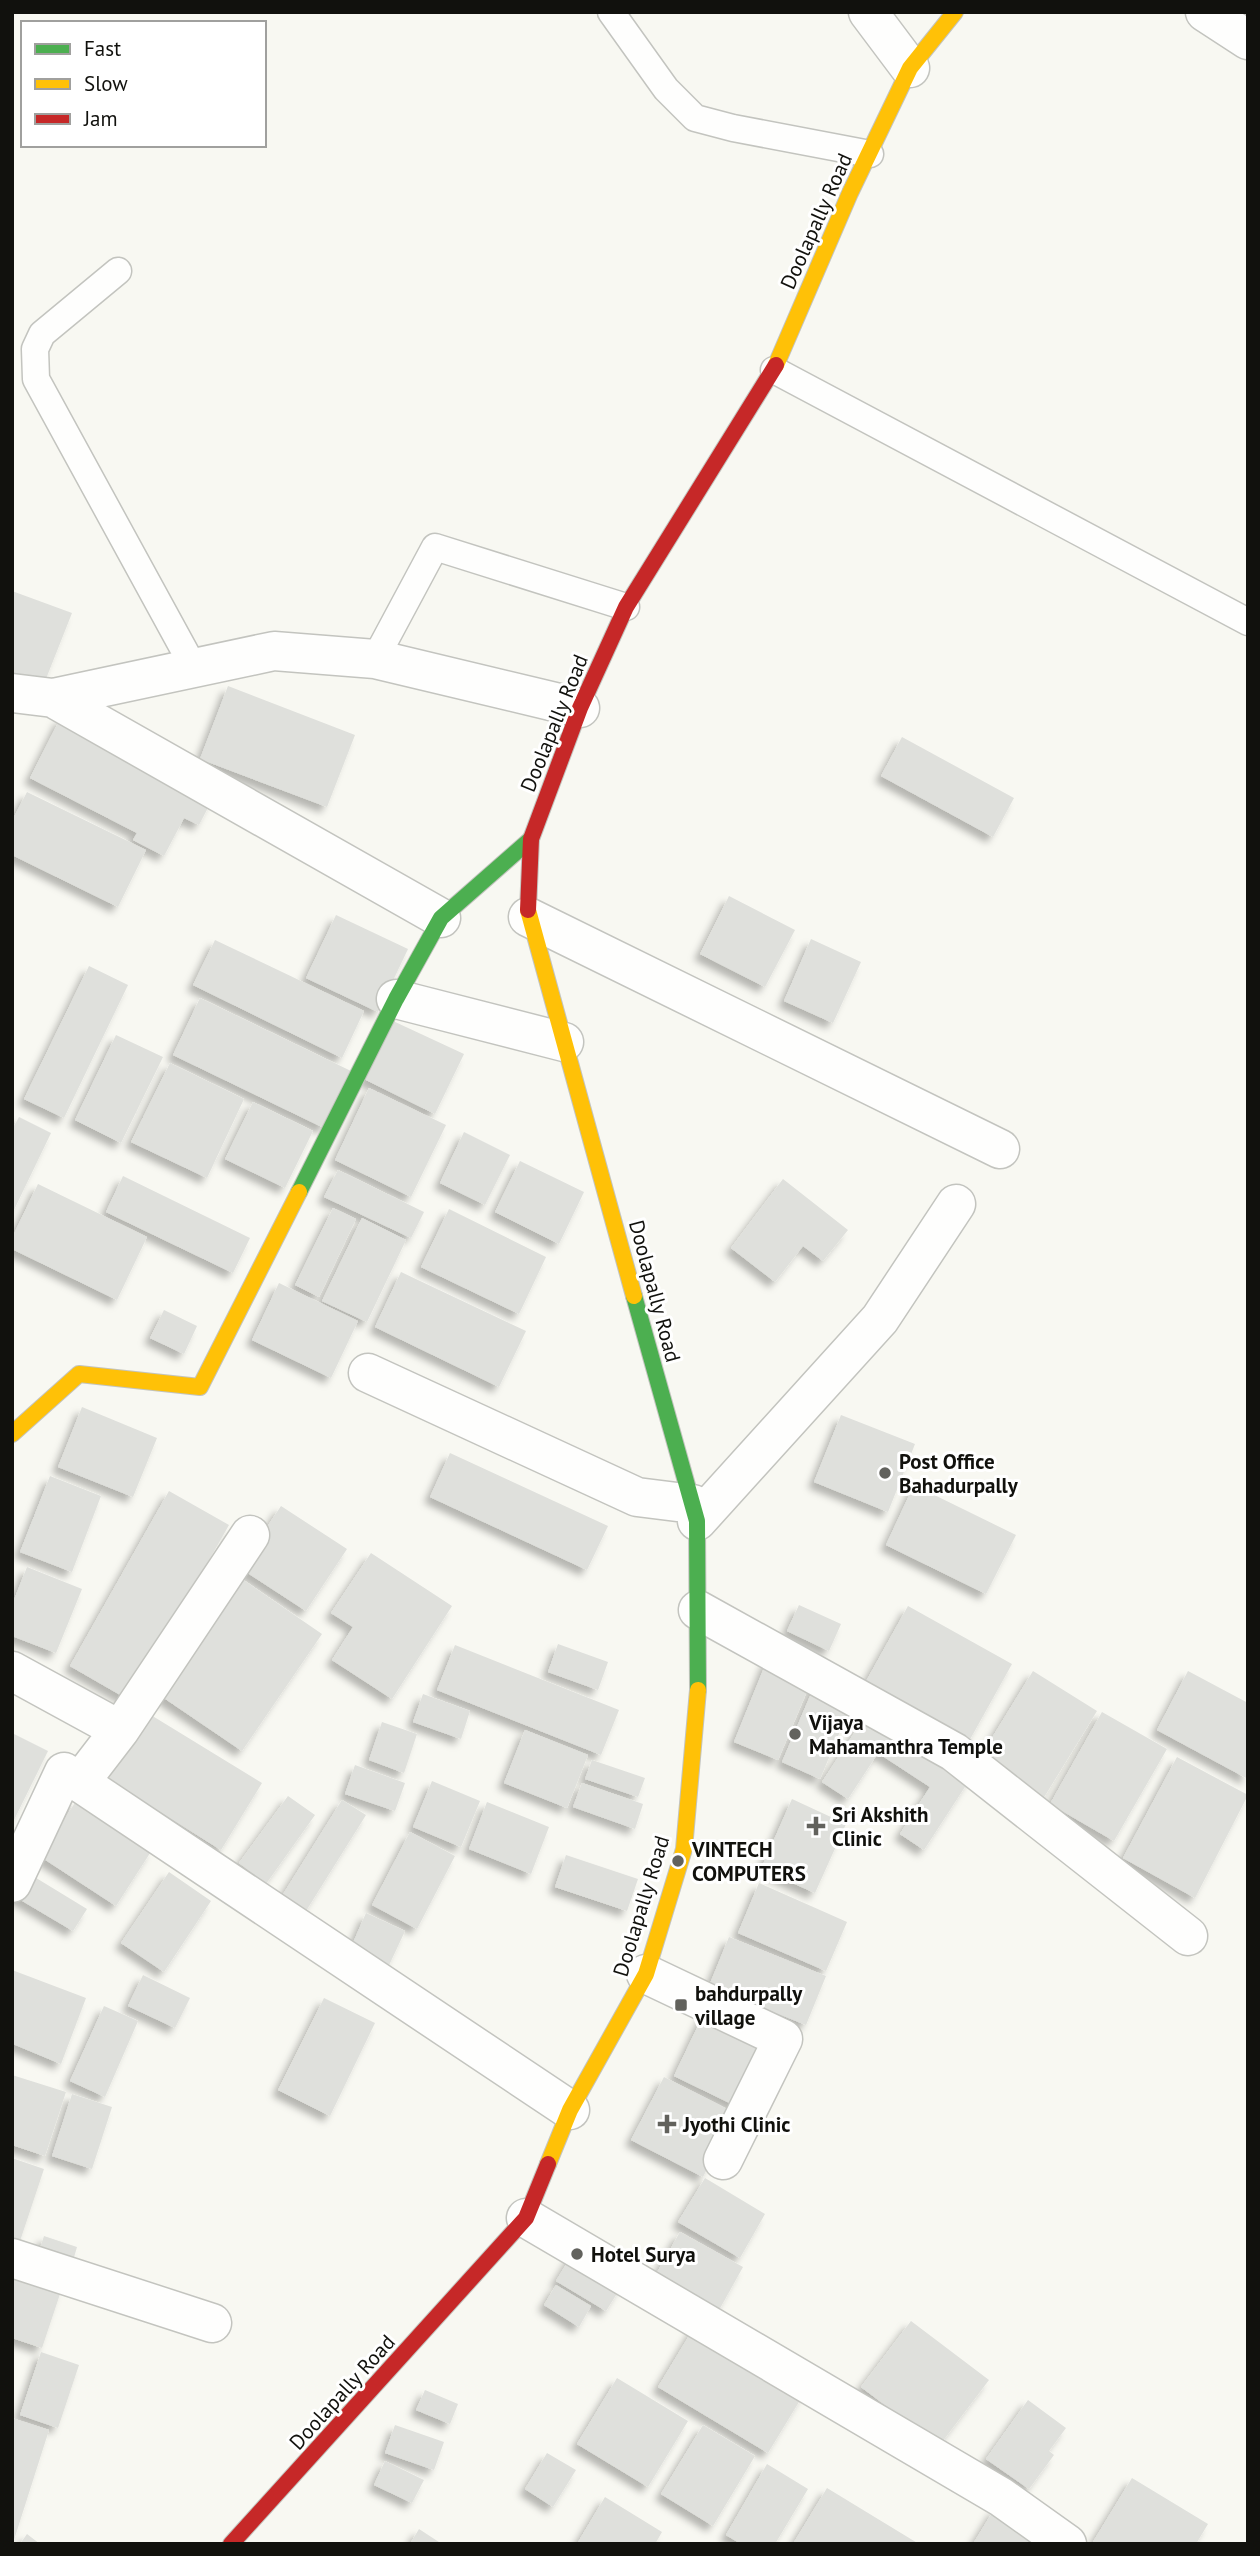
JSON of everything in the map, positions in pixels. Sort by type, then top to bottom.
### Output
[{"type":"main road","name":"Doolapally Road","points":[[230,2544],[369,2395],[526,2218],[570,2110],[646,1974],[684,1849],[698,1697],[695,1512],[528,917],[531,839],[580,708],[626,607],[774,370],[910,68],[955,12]]},
{"type":"main road","points":[[12,1434],[79,1374],[200,1387],[396,999],[441,918],[531,839]]},
{"type":"street","points":[[868,12],[910,68]]},
{"type":"street","points":[[1205,12],[1248,40]]},
{"type":"street","points":[[12,693],[53,698],[274,651],[375,659],[580,708]]},
{"type":"street","points":[[53,698],[441,918]]},
{"type":"street","points":[[528,917],[1000,1149]]},
{"type":"street","points":[[396,999],[564,1042]]},
{"type":"street","points":[[368,1373],[637,1497],[695,1512],[880,1319],[956,1204]]},
{"type":"street","points":[[80,1782],[120,1730],[250,1535]]},
{"type":"street","points":[[698,1610],[954,1752],[1188,1936]]},
{"type":"street","points":[[12,1671],[120,1730]]},
{"type":"street","points":[[12,1882],[64,1772],[570,2110]]},
{"type":"street","points":[[646,1974],[783,2039],[723,2160]]},
{"type":"street","points":[[526,2218],[1002,2497],[1068,2544]]},
{"type":"street","points":[[12,2258],[212,2323]]},
{"type":"lane","points":[[611,12],[666,89],[695,118],[733,128],[870,154]]},
{"type":"lane","points":[[118,271],[42,334],[35,349],[36,379],[194,668]]},
{"type":"lane","points":[[774,370],[1248,622]]},
{"type":"lane","points":[[375,659],[435,548],[626,607]]},
{"type":"building","points":[[12,591],[72,613],[40,694],[12,684]]},
{"type":"building","points":[[228,686],[355,735],[327,807],[200,759]]},
{"type":"building","points":[[61,717],[214,796],[199,825],[184,818],[164,856],[133,840],[137,833],[30,778]]},
{"type":"building","points":[[902,737],[1014,798],[993,837],[881,776]]},
{"type":"building","points":[[27,792],[146,850],[118,907],[12,855],[12,821]]},
{"type":"building","points":[[729,896],[795,930],[765,987],[700,954]]},
{"type":"building","points":[[336,915],[408,949],[378,1012],[306,978]]},
{"type":"building","points":[[811,939],[861,962],[833,1023],[784,1001]]},
{"type":"building","points":[[215,940],[364,1011],[342,1058],[193,985]]},
{"type":"building","points":[[89,966],[128,985],[64,1118],[24,1099]]},
{"type":"building","points":[[200,998],[351,1071],[324,1128],[173,1055]]},
{"type":"building","points":[[393,1021],[464,1054],[435,1114],[364,1079]]},
{"type":"building","points":[[116,1035],[163,1057],[121,1143],[75,1120]]},
{"type":"building","points":[[170,1063],[244,1099],[207,1178],[131,1142]]},
{"type":"building","points":[[369,1088],[446,1125],[411,1197],[335,1160]]},
{"type":"building","points":[[253,1102],[313,1131],[285,1188],[225,1159]]},
{"type":"building","points":[[19,1117],[51,1133],[12,1214],[12,1130]]},
{"type":"building","points":[[464,1132],[510,1155],[485,1205],[440,1183]]},
{"type":"building","points":[[520,1161],[584,1192],[559,1244],[495,1212]]},
{"type":"building","points":[[338,1170],[424,1212],[411,1238],[324,1197]]},
{"type":"building","points":[[123,1176],[250,1238],[233,1273],[106,1212]]},
{"type":"building","points":[[783,1179],[848,1230],[823,1261],[803,1246],[775,1282],[731,1248]]},
{"type":"building","points":[[38,1184],[147,1237],[117,1300],[12,1249],[12,1238]]},
{"type":"building","points":[[333,1208],[356,1219],[319,1297],[295,1285]]},
{"type":"building","points":[[449,1209],[546,1257],[519,1314],[421,1267]]},
{"type":"building","points":[[362,1218],[406,1240],[367,1322],[322,1301]]},
{"type":"building","points":[[401,1272],[526,1331],[499,1387],[375,1327]]},
{"type":"building","points":[[279,1283],[358,1321],[331,1378],[252,1340]]},
{"type":"building","points":[[164,1310],[197,1326],[184,1354],[150,1338]]},
{"type":"building","points":[[82,1407],[157,1438],[133,1497],[58,1467]]},
{"type":"building","points":[[841,1415],[915,1444],[888,1512],[814,1482]]},
{"type":"building","points":[[450,1453],[608,1526],[587,1570],[430,1497]]},
{"type":"building","points":[[50,1476],[101,1496],[72,1572],[20,1552]]},
{"type":"building","points":[[914,1485],[1016,1535],[986,1594],[886,1545]]},
{"type":"building","points":[[169,1491],[229,1525],[129,1700],[70,1666]]},
{"type":"building","points":[[281,1506],[347,1549],[306,1611],[240,1568]]},
{"type":"building","points":[[371,1553],[452,1606],[392,1699],[332,1660],[353,1627],[331,1613]]},
{"type":"building","points":[[27,1567],[82,1589],[56,1653],[12,1636],[12,1605]]},
{"type":"building","points":[[242,1579],[322,1634],[242,1751],[161,1696]]},
{"type":"building","points":[[799,1605],[841,1624],[829,1651],[787,1631]]},
{"type":"building","points":[[908,1606],[1012,1664],[968,1743],[864,1685]]},
{"type":"building","points":[[558,1644],[608,1662],[598,1690],[548,1672]]},
{"type":"building","points":[[455,1645],[619,1710],[601,1755],[437,1690]]},
{"type":"building","points":[[768,1658],[813,1677],[778,1760],[734,1742]]},
{"type":"building","points":[[1033,1671],[1097,1711],[1043,1799],[979,1759]]},
{"type":"building","points":[[1188,1671],[1248,1703],[1248,1779],[1157,1730]]},
{"type":"building","points":[[816,1682],[854,1698],[820,1779],[782,1762]]},
{"type":"building","points":[[423,1694],[470,1711],[461,1739],[413,1722]]},
{"type":"building","points":[[870,1709],[972,1776],[924,1850],[900,1834],[930,1787],[878,1753],[848,1799],[822,1782]]},
{"type":"building","points":[[146,1712],[262,1783],[221,1850],[106,1778]]},
{"type":"building","points":[[1102,1712],[1167,1749],[1114,1841],[1050,1804]]},
{"type":"building","points":[[382,1722],[417,1734],[404,1773],[369,1760]]},
{"type":"building","points":[[525,1730],[588,1755],[567,1808],[504,1783]]},
{"type":"building","points":[[12,1733],[48,1751],[12,1824]]},
{"type":"building","points":[[1177,1757],[1248,1795],[1195,1898],[1123,1858]]},
{"type":"building","points":[[592,1760],[645,1778],[638,1797],[585,1779]]},
{"type":"building","points":[[355,1765],[405,1783],[395,1811],[345,1794]]},
{"type":"building","points":[[432,1781],[480,1801],[461,1847],[413,1827]]},
{"type":"building","points":[[582,1783],[643,1804],[635,1829],[573,1807]]},
{"type":"building","points":[[288,1796],[315,1815],[266,1884],[239,1863]]},
{"type":"building","points":[[792,1799],[846,1824],[815,1893],[761,1869]]},
{"type":"building","points":[[342,1800],[366,1815],[301,1919],[277,1904]]},
{"type":"building","points":[[76,1801],[152,1850],[116,1906],[41,1857]]},
{"type":"building","points":[[487,1802],[549,1827],[531,1874],[469,1849]]},
{"type":"building","points":[[410,1832],[455,1856],[417,1929],[372,1905]]},
{"type":"building","points":[[566,1855],[638,1879],[627,1911],[555,1887]]},
{"type":"building","points":[[169,1872],[211,1901],[164,1972],[121,1943]]},
{"type":"building","points":[[28,1873],[87,1909],[73,1931],[14,1896]]},
{"type":"building","points":[[759,1883],[847,1922],[826,1971],[738,1933]]},
{"type":"building","points":[[366,1913],[405,1931],[384,1976],[346,1959]]},
{"type":"building","points":[[729,1937],[826,1976],[806,2025],[709,1986]]},
{"type":"building","points":[[12,1970],[86,1998],[61,2064],[13,2044]]},
{"type":"building","points":[[143,1975],[190,1998],[175,2028],[128,2006]]},
{"type":"building","points":[[324,1998],[375,2023],[330,2116],[278,2090]]},
{"type":"building","points":[[104,2006],[138,2021],[105,2097],[70,2081]]},
{"type":"building","points":[[706,2009],[774,2042],[742,2109],[674,2076]]},
{"type":"building","points":[[12,2075],[66,2092],[45,2156],[12,2145]]},
{"type":"building","points":[[664,2077],[735,2113],[703,2177],[631,2140]]},
{"type":"building","points":[[72,2094],[112,2107],[92,2169],[52,2156]]},
{"type":"building","points":[[12,2158],[44,2169],[17,2250],[12,2249]]},
{"type":"building","points":[[705,2178],[765,2214],[740,2258],[678,2222]]},
{"type":"building","points":[[680,2232],[743,2267],[718,2312],[655,2276]]},
{"type":"building","points":[[44,2236],[77,2247],[70,2271],[36,2260]]},
{"type":"building","points":[[573,2253],[623,2284],[606,2311],[556,2281]]},
{"type":"building","points":[[12,2272],[62,2288],[42,2348],[12,2338]]},
{"type":"building","points":[[556,2285],[591,2306],[579,2327],[544,2305]]},
{"type":"building","points":[[911,2321],[989,2380],[939,2446],[861,2387]]},
{"type":"building","points":[[695,2326],[805,2392],[768,2453],[658,2387]]},
{"type":"building","points":[[41,2352],[79,2365],[58,2428],[20,2415]]},
{"type":"building","points":[[617,2378],[688,2421],[648,2487],[577,2444]]},
{"type":"building","points":[[425,2390],[458,2404],[450,2424],[416,2410]]},
{"type":"building","points":[[1028,2400],[1066,2428],[1049,2451],[1054,2455],[1029,2489],[986,2459]]},
{"type":"building","points":[[12,2418],[49,2430],[13,2543],[12,2543]]},
{"type":"building","points":[[395,2425],[444,2442],[434,2470],[385,2453]]},
{"type":"building","points":[[703,2425],[755,2456],[713,2526],[661,2494]]},
{"type":"building","points":[[547,2453],[576,2470],[553,2507],[525,2489]]},
{"type":"building","points":[[385,2461],[424,2480],[412,2503],[374,2485]]},
{"type":"building","points":[[767,2464],[808,2489],[775,2544],[741,2544],[726,2535]]},
{"type":"building","points":[[1132,2478],[1208,2524],[1196,2544],[1093,2542]]},
{"type":"building","points":[[827,2488],[919,2544],[793,2544]]},
{"type":"building","points":[[605,2497],[662,2532],[655,2544],[577,2544]]},
{"type":"building","points":[[995,2508],[1053,2544],[973,2544]]},
{"type":"building","points":[[419,2529],[442,2544],[410,2544]]},
{"type":"building","points":[[27,2534],[40,2544],[20,2544]]},
{"type":"traffic: fast","points":[[299,1192],[396,999],[441,918],[531,839]]},
{"type":"traffic: fast","points":[[634,1296],[697,1521],[698,1690]]},
{"type":"traffic: slow","points":[[776,365],[850,193],[910,68],[955,12]]},
{"type":"traffic: slow","points":[[528,910],[634,1296]]},
{"type":"traffic: slow","points":[[12,1434],[79,1374],[200,1387],[299,1192]]},
{"type":"traffic: slow","points":[[548,2164],[570,2110],[646,1974],[684,1849],[698,1690]]},
{"type":"traffic: jam","points":[[528,910],[531,839],[580,708],[626,607],[776,365]]},
{"type":"traffic: jam","points":[[231,2544],[526,2218],[548,2164]]},
{"type":"place","name":"Post Office Bahadurpally","points":[[885,1473]]},
{"type":"place","name":"Vijaya Mahamanthra Temple","points":[[795,1734]]},
{"type":"place","name":"Sri Akshith Clinic","points":[[816,1826]]},
{"type":"place","name":"VINTECH COMPUTERS","points":[[678,1861]]},
{"type":"place","name":"bahdurpally village","points":[[681,2005]]},
{"type":"place","name":"Jyothi Clinic","points":[[667,2124]]},
{"type":"place","name":"Hotel Surya","points":[[577,2254]]}]
